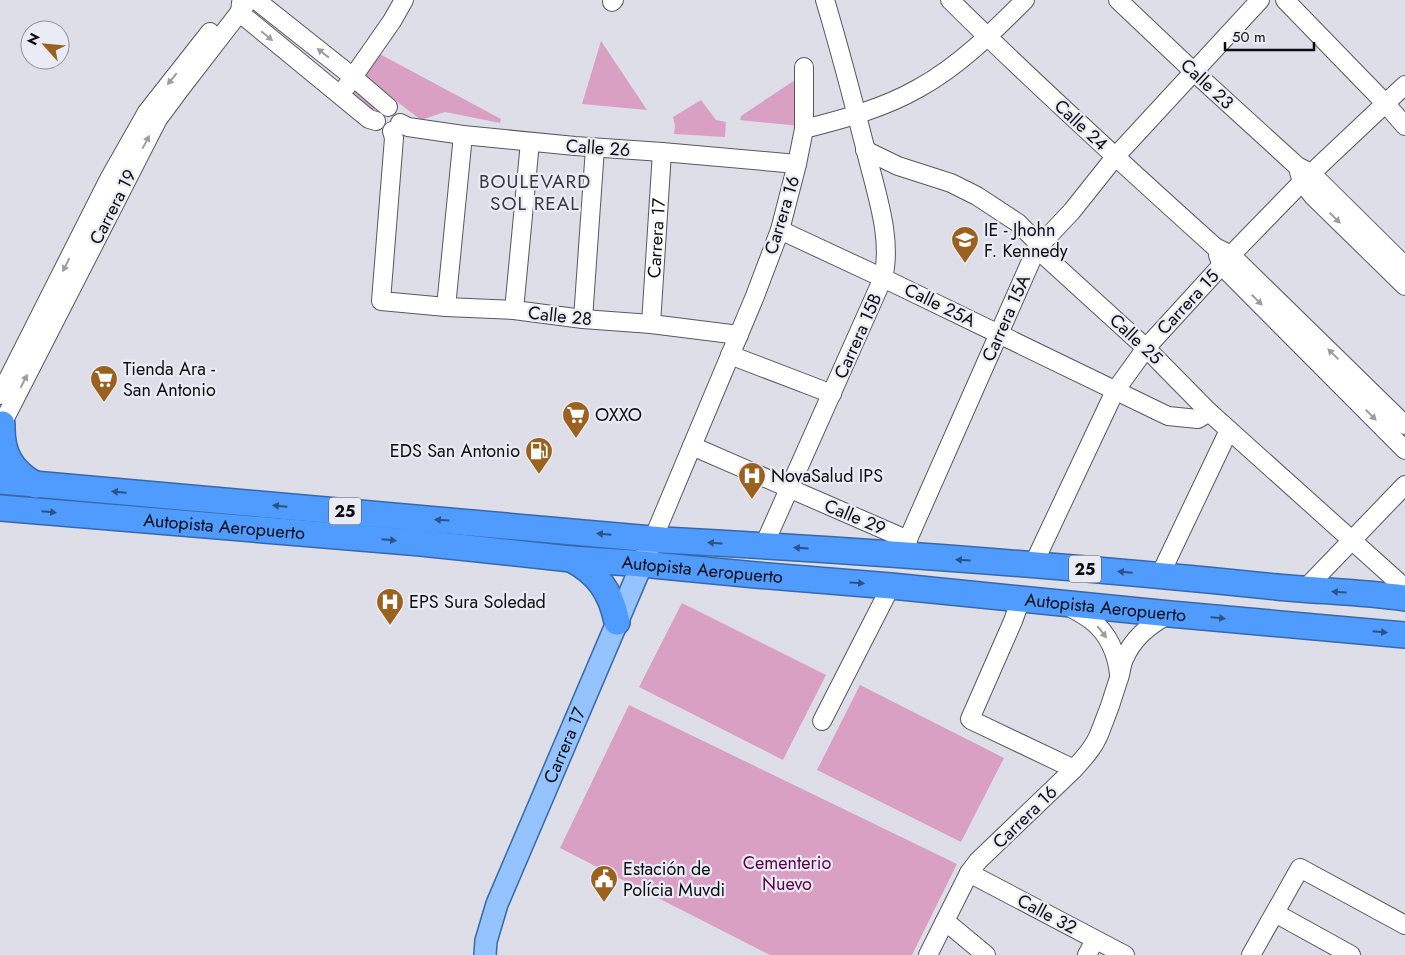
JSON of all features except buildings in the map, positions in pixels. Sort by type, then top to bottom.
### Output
[{"type":"highway","points":[[1,426],[3,445],[8,458],[19,473],[36,485]]},
{"type":"highway","name":"Autopista Aeropuerto","points":[[0,481],[653,539],[764,546],[905,548],[1033,565],[1405,598]]},
{"type":"highway","name":"Autopista Aeropuerto","points":[[0,508],[421,543],[571,559],[891,586],[1063,604],[1405,635]]},
{"type":"highway","points":[[571,559],[588,569],[602,583],[612,601],[617,622]]},
{"type":"main road","name":"Carrera 17","points":[[485,955],[486,941],[497,904],[653,539]]},
{"type":"street","points":[[256,0],[388,107],[398,111],[400,114],[396,127]]},
{"type":"street","points":[[340,96],[392,21],[404,0]]},
{"type":"street","name":"Calle 24","points":[[950,0],[1115,157],[1215,247],[1405,450]]},
{"type":"street","points":[[804,67],[804,129],[857,115],[897,99],[929,83],[988,37],[1025,0]]},
{"type":"street","name":"Calle 23","points":[[1118,0],[1303,174],[1405,266]]},
{"type":"street","name":"Carrera 15A","points":[[905,548],[1035,252],[1072,211],[1115,157],[1260,0]]},
{"type":"street","points":[[1285,0],[1405,126]]},
{"type":"street","name":"Calle 26","points":[[241,3],[340,96],[369,119],[376,121],[380,128],[388,131],[396,127],[408,127],[530,142],[797,164]]},
{"type":"street","name":"Carrera 19","points":[[0,395],[109,179],[147,112],[241,3]]},
{"type":"street","name":"Carrera 19","points":[[1,426],[158,119],[241,3]]},
{"type":"street","points":[[826,3],[857,115]]},
{"type":"street","name":"Carrera 15","points":[[1033,565],[1115,391],[1146,348],[1303,174],[1405,86]]},
{"type":"street","points":[[376,121],[378,113],[388,107]]},
{"type":"street","name":"Carrera 15B","points":[[764,546],[883,278],[886,266],[882,217],[857,115]]},
{"type":"street","name":"Calle 28","points":[[396,127],[381,301],[446,307],[514,310],[739,335]]},
{"type":"street","name":"Carrera 16","points":[[653,539],[739,335],[780,230],[804,129]]},
{"type":"street","points":[[446,307],[463,135]]},
{"type":"street","points":[[514,310],[530,142]]},
{"type":"street","points":[[584,319],[595,148]]},
{"type":"street","name":"Calle 25","points":[[865,150],[898,166],[965,189],[1018,223],[1040,245],[1045,256],[1146,348],[1209,412],[1405,588]]},
{"type":"street","name":"Carrera 17","points":[[651,324],[662,152]]},
{"type":"street","name":"Calle 23","points":[[1303,174],[1313,196],[1405,286]]},
{"type":"street","name":"Calle 25A","points":[[780,230],[1168,416],[1198,419],[1209,412]]},
{"type":"street","name":"Calle 24","points":[[1227,260],[1405,425]]},
{"type":"street","points":[[730,355],[832,394]]},
{"type":"street","points":[[1160,575],[1229,430]]},
{"type":"street","name":"Calle 29","points":[[692,446],[790,489],[905,548]]},
{"type":"street","points":[[1304,590],[1405,485]]},
{"type":"street","points":[[1373,594],[1380,582],[1382,568]]},
{"type":"street","points":[[822,721],[891,586]]},
{"type":"street","points":[[1021,599],[970,719],[1074,769]]},
{"type":"street","name":"Carrera 16","points":[[1063,604],[1092,621],[1105,634],[1114,651],[1119,678]]},
{"type":"street","name":"Carrera 16","points":[[928,955],[969,873],[978,861],[1088,754],[1100,733],[1125,657],[1136,639],[1151,624],[1170,614]]},
{"type":"street","points":[[1251,955],[1300,868],[1405,925]]},
{"type":"street","name":"Calle 32","points":[[969,873],[1091,947],[1125,955]]},
{"type":"street","points":[[1275,913],[1351,955]]},
{"type":"street","points":[[945,920],[986,955]]},
{"type":"street","points":[[964,937],[998,955]]},
{"type":"green space","points":[[601,41],[647,110],[582,104]]},
{"type":"green space","points":[[376,52],[501,119],[500,123],[445,112],[421,120],[361,74]]},
{"type":"green space","points":[[798,78],[800,126],[740,120],[741,116]]},
{"type":"green space","points":[[350,85],[376,107],[375,109],[371,110],[348,94]]},
{"type":"green space","points":[[701,100],[716,120],[726,122],[725,137],[674,134],[673,117]]},
{"type":"green space","points":[[682,603],[826,675],[783,760],[639,687]]},
{"type":"green space","points":[[860,685],[1004,758],[961,842],[817,770]]},
{"type":"green space","name":"Cementerio Nuevo","points":[[629,705],[957,864],[912,955],[770,955],[560,848]]},
{"type":"place","name":"IE - Jhohn F. Kennedy","points":[[965,264]]},
{"type":"place","name":"Tienda Ara - San Antonio","points":[[104,403]]},
{"type":"place","name":"OXXO","points":[[576,439]]},
{"type":"place","name":"EDS San Antonio","points":[[539,475]]},
{"type":"place","name":"NovaSalud IPS","points":[[752,500]]},
{"type":"place","name":"EPS Sura Soledad","points":[[390,626]]},
{"type":"place","name":"Estación de Polícia Muvdi","points":[[604,903]]},
{"type":"district","name":"BOULEVARD SOL REAL","points":[[535,192]]}]
